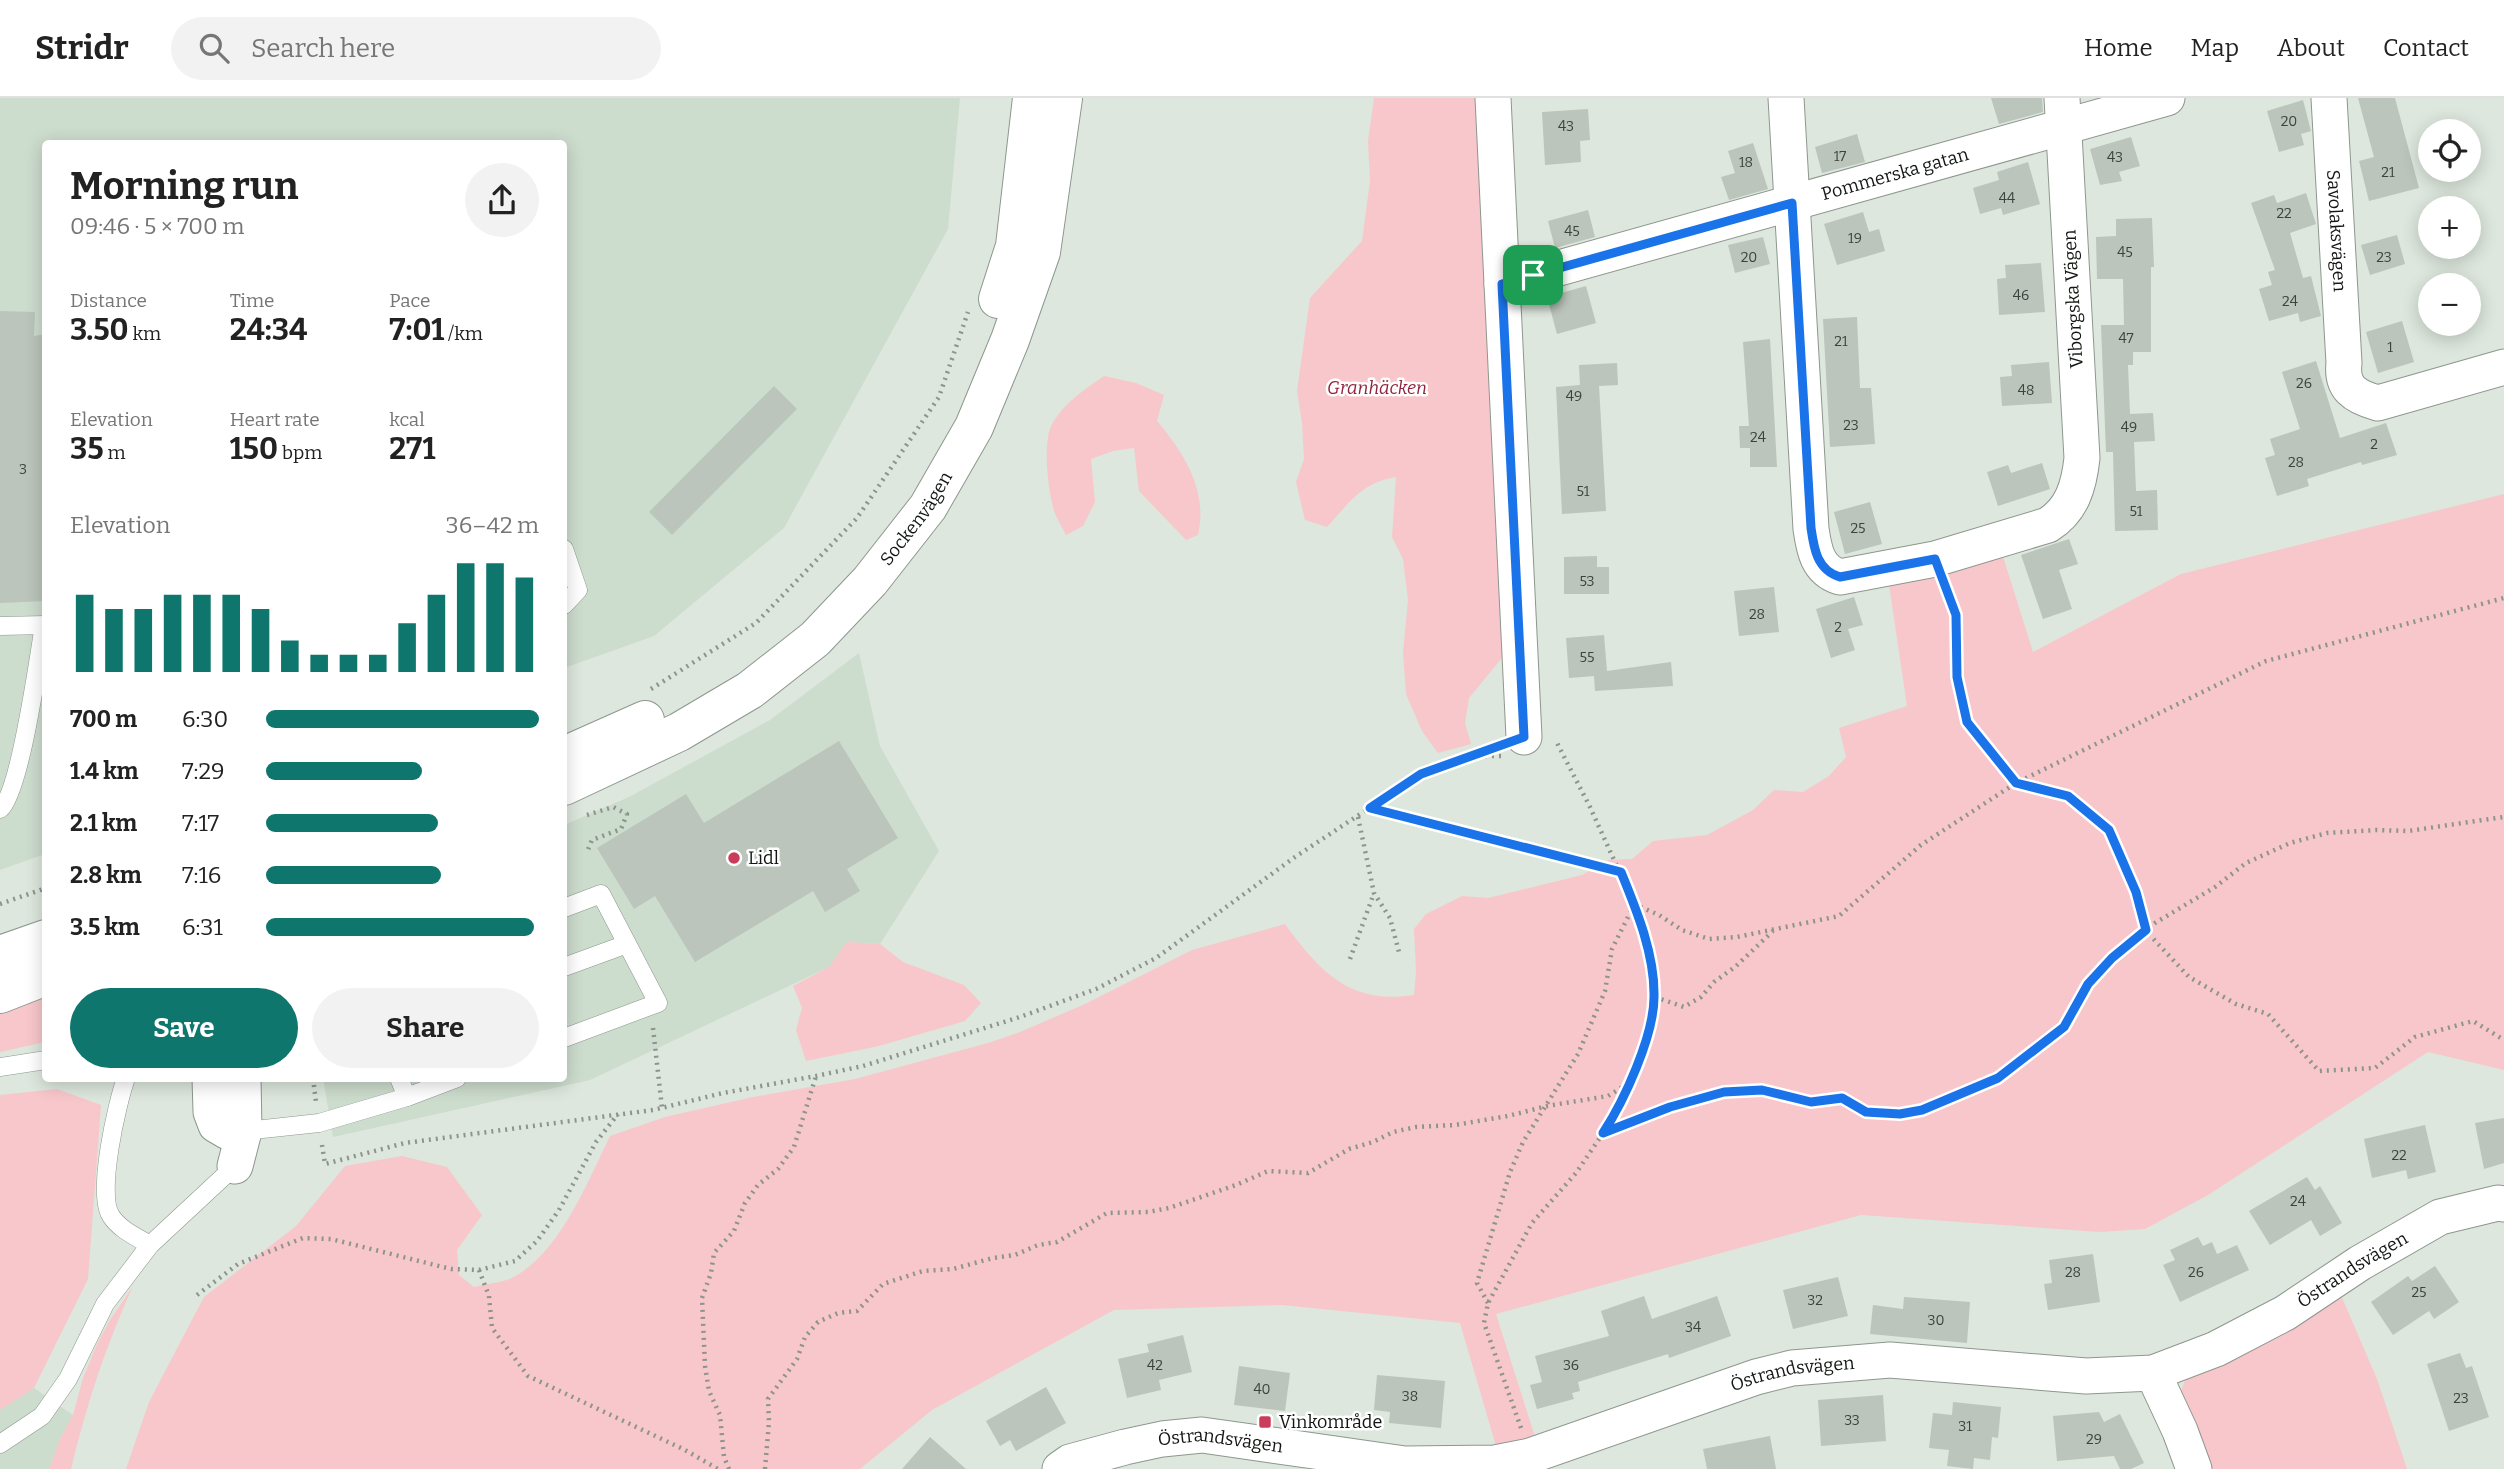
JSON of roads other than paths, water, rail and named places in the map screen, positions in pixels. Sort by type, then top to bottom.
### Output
[{"type":"main road","name":"Sockenvägen","points":[[567,755],[663,712],[736,672],[796,625],[855,564],[907,498],[947,433],[996,309],[1015,246],[1032,98]]},
{"type":"main road","name":"Sockenvägen","points":[[570,802],[678,732],[750,690],[815,639],[870,582],[928,507],[974,427],[1010,340],[1041,252],[1063,98]]},
{"type":"main road","points":[[0,955],[42,940]]},
{"type":"main road","points":[[0,994],[42,978]]},
{"type":"street","points":[[1493,98],[1502,284],[1539,737]]},
{"type":"street","points":[[1786,98],[1792,203]]},
{"type":"street","name":"Pommerska gatan","points":[[1502,284],[1792,203],[2062,112],[2166,98]]},
{"type":"street","name":"Savolaksvägen","points":[[2329,98],[2343,374],[2348,386],[2361,399],[2378,402],[2504,367]]},
{"type":"street","name":"Viborgska Vägen","points":[[1792,203],[1811,528],[1815,554],[1832,575],[1840,577],[1935,559],[2048,526],[2060,517],[2073,498],[2082,458],[2062,112]]},
{"type":"street","points":[[210,1082],[211,1112],[216,1125],[228,1132],[244,1131]]},
{"type":"street","points":[[235,1166],[244,1131],[243,1082]]},
{"type":"street","name":"Östrandsvägen","points":[[1060,1469],[1070,1462],[1125,1447],[1162,1439],[1202,1435],[1405,1464],[1495,1463],[1530,1456],[1756,1377],[1793,1368],[1890,1360],[2086,1376],[2153,1373],[2216,1349],[2285,1313],[2360,1263],[2440,1217],[2498,1203],[2504,1204]]},
{"type":"street","points":[[2153,1373],[2194,1469]]},
{"type":"lane","points":[[567,558],[578,590],[567,602]]},
{"type":"lane","points":[[0,626],[42,625]]},
{"type":"lane","points":[[0,809],[6,805],[13,784],[32,702],[42,643]]},
{"type":"lane","points":[[567,907],[601,894],[658,1003],[567,1037]]},
{"type":"lane","points":[[567,966],[627,944]]},
{"type":"lane","points":[[0,1068],[42,1061]]},
{"type":"lane","points":[[125,1082],[119,1097],[104,1189],[106,1208],[112,1219],[150,1245]]},
{"type":"lane","points":[[401,1082],[407,1097]]},
{"type":"lane","points":[[244,1131],[319,1123],[407,1097],[446,1082]]},
{"type":"lane","points":[[0,1444],[42,1416],[68,1379],[104,1304],[150,1245],[235,1166]]},
{"type":"place","name":"Lidl","points":[[734,858]]},
{"type":"place","name":"Vinkområde","points":[[1265,1422]]},
{"type":"park label","name":"Granhäcken","points":[[1377,388]]}]
